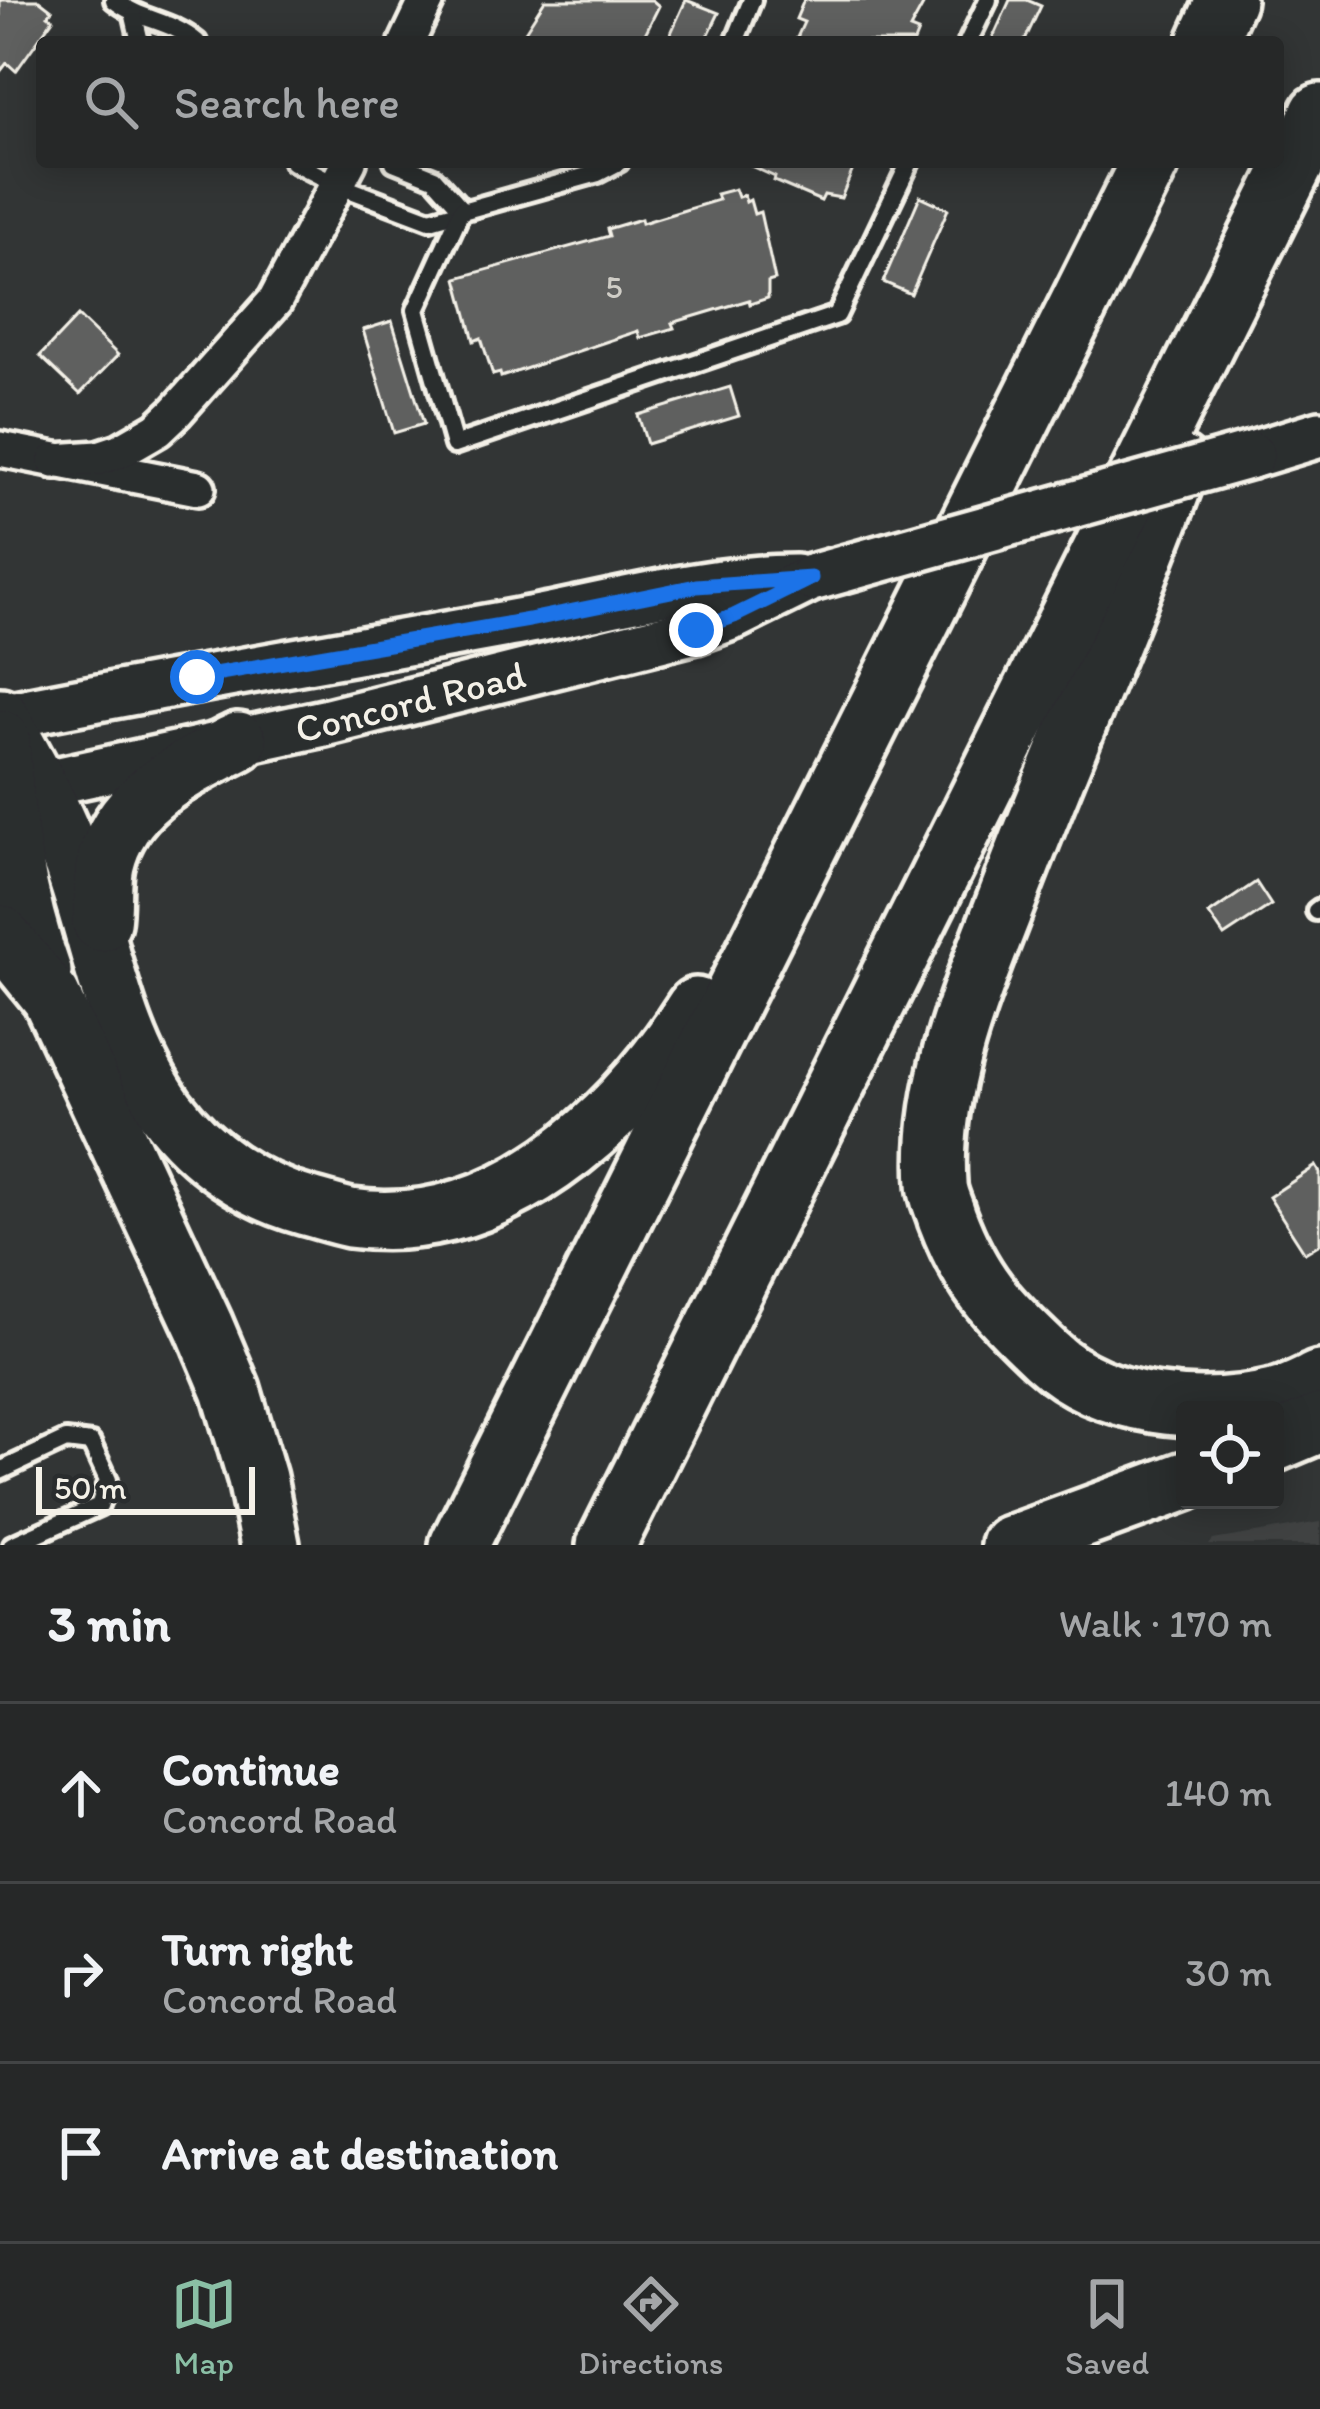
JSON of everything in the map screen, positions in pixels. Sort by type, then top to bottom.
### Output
[{"type":"highway","points":[[1210,36],[1226,0]]},
{"type":"highway","points":[[606,1545],[1320,113]]},
{"type":"highway","points":[[459,1545],[1147,168]]},
{"type":"highway","points":[[1278,199],[1131,600],[1076,719],[965,1008],[942,1093],[937,1187],[964,1264],[999,1311],[1066,1373],[1124,1398],[1198,1407],[1279,1397],[1320,1380]]},
{"type":"highway","points":[[0,717],[14,790],[20,897],[51,997],[231,1390],[257,1478],[270,1545]]},
{"type":"highway","points":[[97,949],[103,872],[110,844],[127,816],[151,791],[238,742]]},
{"type":"highway","points":[[14,790],[74,865],[97,949],[141,1068],[194,1142],[232,1173],[280,1198],[351,1218],[416,1218],[457,1210],[511,1188],[564,1155],[607,1120],[665,1056],[847,770]]},
{"type":"highway","points":[[0,934],[51,997]]},
{"type":"highway","points":[[1284,1438],[1320,1423]]},
{"type":"highway","points":[[1010,1545],[1176,1483]]},
{"type":"main road","name":"Concord Road","points":[[14,790],[238,742],[696,630],[811,578],[1320,434]]},
{"type":"main road","name":"Concord Road","points":[[0,717],[696,586],[811,578]]},
{"type":"street","points":[[410,36],[427,0]]},
{"type":"street","points":[[55,461],[99,458],[120,451],[158,429],[176,412],[275,301],[344,174]]},
{"type":"street","points":[[0,449],[198,488]]},
{"type":"lane","points":[[114,0],[134,16],[156,18],[190,36]]},
{"type":"lane","points":[[737,36],[752,0]]},
{"type":"lane","points":[[971,36],[988,0]]},
{"type":"lane","points":[[134,16],[139,36]]},
{"type":"lane","points":[[409,168],[434,178],[462,209]]},
{"type":"lane","points":[[344,174],[430,220],[608,168]]},
{"type":"lane","points":[[462,209],[416,310],[454,445],[837,315],[907,168]]},
{"type":"lane","points":[[0,1471],[66,1440],[91,1443],[108,1480],[99,1507],[12,1545]]},
{"type":"shaded area","points":[[1320,1522],[1320,1545],[1209,1545],[1213,1540]]},
{"type":"building","points":[[0,0],[39,0],[52,10],[48,15],[53,19],[36,36],[16,71],[7,63],[0,72]]},
{"type":"building","points":[[545,0],[652,0],[659,6],[644,36],[522,36]]},
{"type":"building","points":[[686,0],[719,13],[708,36],[670,36]]},
{"type":"building","points":[[804,0],[926,0],[910,29],[918,32],[916,36],[798,36],[804,22],[796,19]]},
{"type":"building","points":[[1010,0],[1041,6],[1027,36],[994,36]]},
{"type":"building","points":[[755,168],[854,168],[841,198],[824,195],[821,201],[774,181],[775,177]]},
{"type":"building","points":[[735,189],[738,197],[750,200],[754,214],[760,212],[775,280],[768,282],[768,298],[672,323],[674,328],[640,338],[638,331],[501,377],[500,373],[493,375],[481,338],[474,341],[457,278],[609,236],[607,229],[718,200],[716,194]]},
{"type":"building","points":[[920,196],[948,209],[911,294],[883,282]]},
{"type":"building","points":[[78,316],[118,355],[80,394],[40,356]]},
{"type":"building","points":[[392,321],[424,424],[394,433],[363,330]]},
{"type":"building","points":[[730,387],[739,416],[647,444],[638,415]]},
{"type":"building","points":[[1256,882],[1271,905],[1224,936],[1209,914]]},
{"type":"building","points":[[1316,1166],[1320,1173],[1320,1244],[1305,1253],[1269,1197]]},
{"type":"route","points":[[197,677],[733,580],[811,578],[696,630]]}]
